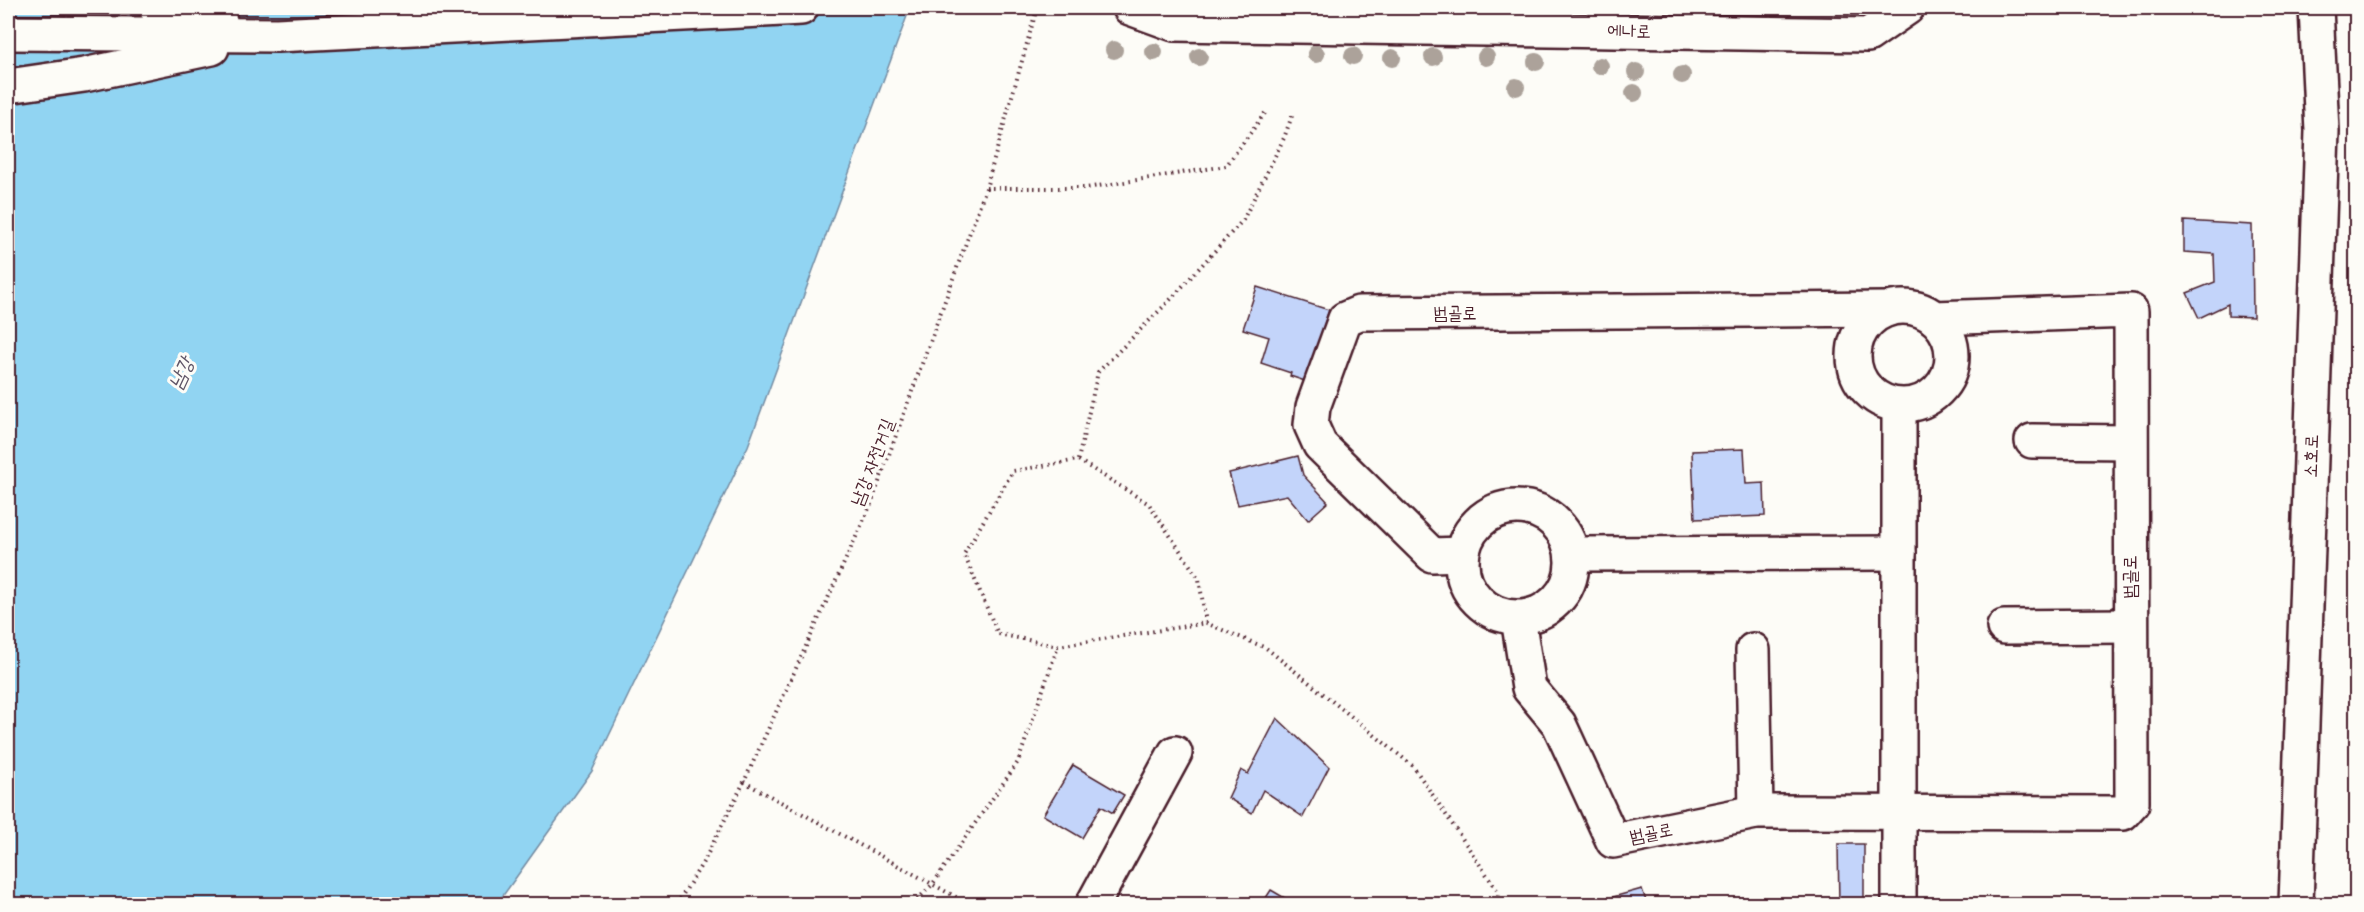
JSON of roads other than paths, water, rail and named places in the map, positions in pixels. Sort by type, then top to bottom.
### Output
[{"type":"street","points":[[156,8],[277,35]]},
{"type":"street","points":[[8,33],[277,35],[801,8]]},
{"type":"street","name":"에나로","points":[[1130,8],[1174,24],[1868,35],[1907,8]]},
{"type":"street","name":"소호로","points":[[2296,904],[2322,131],[2316,8]]},
{"type":"street","points":[[8,86],[84,75],[277,35]]},
{"type":"street","name":"범골로","points":[[1462,554],[1432,555],[1320,445],[1311,425],[1313,407],[1345,319],[1359,313],[1888,309],[1904,307],[1920,310],[1934,318],[2131,310],[2132,803],[2123,813],[1756,812],[1613,841],[1559,724],[1529,688],[1518,618]]},
{"type":"street","points":[[1888,309],[1873,317],[1862,329],[1855,343],[1854,359],[1857,375],[1866,389],[1879,399],[1899,407],[1926,400],[1939,390],[1948,377],[1952,361],[1951,345],[1945,330],[1934,318]]},
{"type":"street","points":[[1899,407],[1899,904]]},
{"type":"street","points":[[2032,441],[2130,442]]},
{"type":"street","points":[[1526,507],[1543,513],[1557,523],[1567,538],[1573,554],[1572,573],[1565,591],[1553,605],[1536,615],[1518,618],[1499,615],[1482,605],[1469,591],[1463,573],[1462,554],[1467,538],[1478,523],[1492,513],[1509,508],[1526,507]]},
{"type":"street","points":[[1573,554],[1899,553]]},
{"type":"street","points":[[2004,627],[2130,627]]},
{"type":"street","points":[[1753,650],[1756,812]]},
{"type":"street","points":[[1093,904],[1175,753]]},
{"type":"water","name":"남강","points":[[8,8],[910,8],[748,446],[592,771],[497,904],[8,904]]}]
